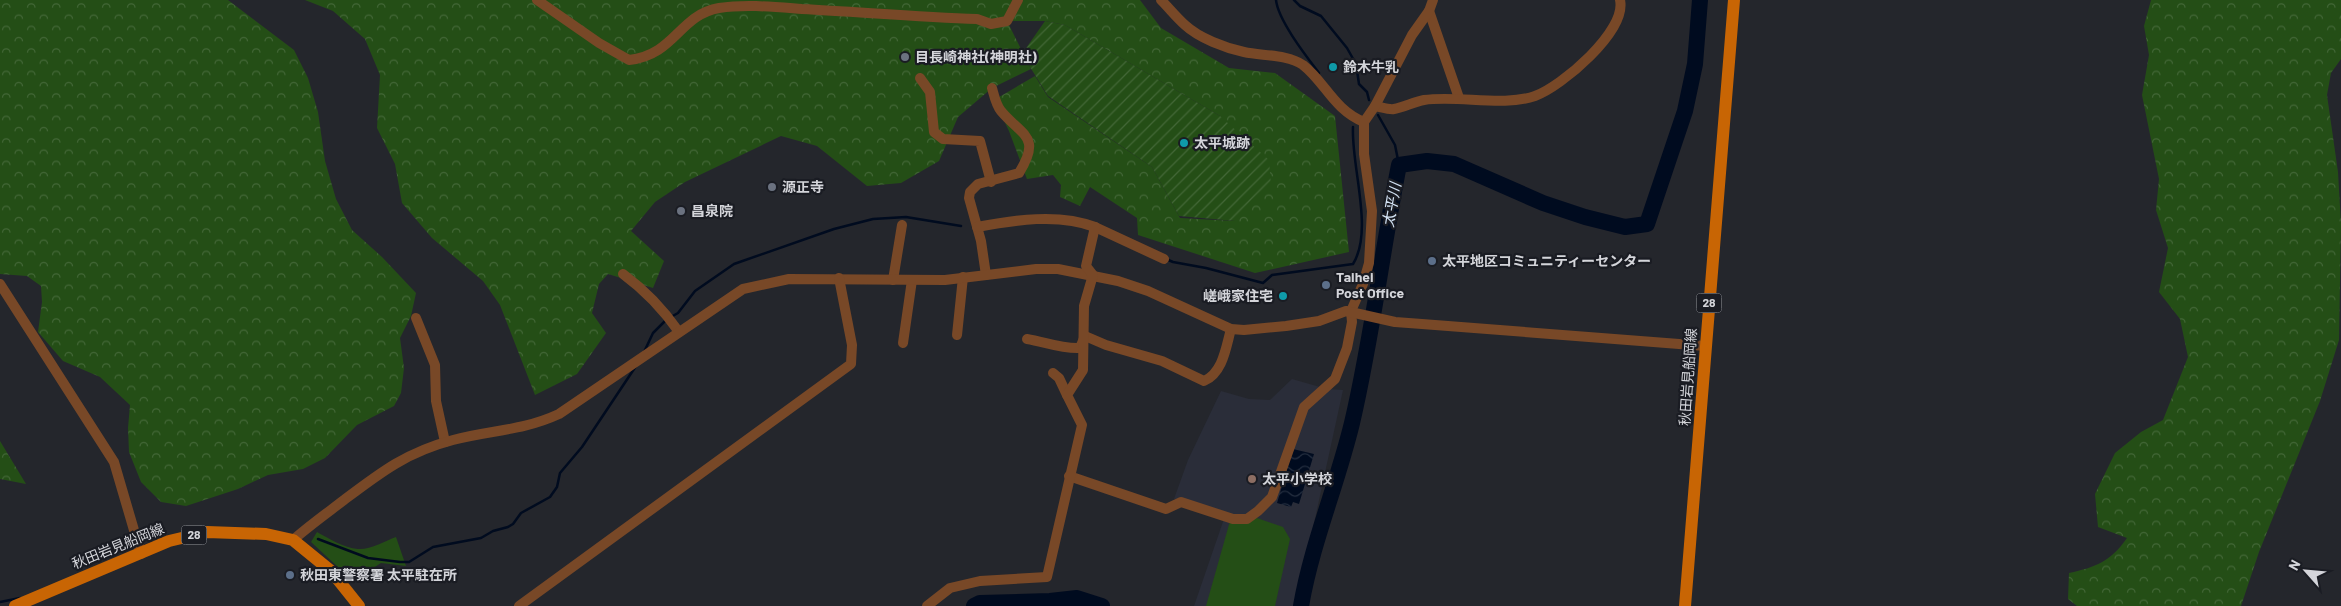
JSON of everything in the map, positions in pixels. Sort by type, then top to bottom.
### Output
[{"type":"main road","name":"秋田岩見船岡線","points":[[1685,606],[1734,0]]},
{"type":"main road","name":"秋田岩見船岡線","points":[[14,606],[169,541],[207,532],[266,534],[294,540],[331,571],[359,606]]},
{"type":"street","points":[[537,0],[629,60],[650,56],[670,43],[687,23],[702,13],[718,8],[750,6],[850,11],[977,19],[991,24],[1007,21],[1018,0]]},
{"type":"street","points":[[1161,0],[1186,26],[1221,45],[1242,52],[1290,60],[1303,65],[1333,100],[1354,118],[1364,122]]},
{"type":"street","points":[[1069,476],[1166,509],[1181,502],[1233,519],[1247,519],[1258,512],[1272,497],[1304,406],[1335,379],[1347,348],[1354,312],[1366,275],[1372,211],[1364,154],[1364,122],[1376,106],[1412,34],[1429,11],[1433,0]]},
{"type":"street","points":[[1376,106],[1393,109],[1423,100],[1459,98],[1516,101],[1553,88],[1596,50],[1618,16],[1620,0]]},
{"type":"street","points":[[1429,11],[1459,98]]},
{"type":"street","points":[[920,78],[930,92],[934,132],[943,139],[980,141],[991,182]]},
{"type":"street","points":[[986,275],[969,198],[970,192],[978,184],[1019,173],[1026,159],[1029,146],[1028,138],[1000,110],[992,88]]},
{"type":"street","points":[[977,228],[1002,222],[1073,220],[1095,227],[1164,259]]},
{"type":"street","points":[[893,280],[902,225]]},
{"type":"street","points":[[1093,275],[1086,266],[1095,227]]},
{"type":"street","points":[[294,540],[313,522],[378,473],[407,455],[445,442],[511,430],[543,421],[559,414],[648,354],[676,328],[743,289],[789,279],[912,280],[986,275],[1036,269],[1058,269],[1118,281],[1148,291],[1231,328],[1244,330],[1286,326],[1354,312],[1392,321],[1705,346]]},
{"type":"street","points":[[623,274],[644,290],[676,328]]},
{"type":"street","points":[[1067,395],[1083,370],[1084,306],[1093,275]]},
{"type":"street","points":[[957,334],[963,277]]},
{"type":"street","points":[[519,606],[851,364],[852,345],[839,278]]},
{"type":"street","points":[[902,343],[912,280]]},
{"type":"street","points":[[0,284],[114,462],[140,554]]},
{"type":"street","points":[[416,318],[435,365],[436,401],[445,442]]},
{"type":"street","points":[[1085,336],[1106,346],[1162,362],[1204,381],[1211,378],[1218,370],[1231,328]]},
{"type":"street","points":[[1027,339],[1050,343],[1059,348],[1080,348],[1085,336]]},
{"type":"street","points":[[927,606],[950,588],[957,586],[980,581],[1047,577],[1082,425],[1059,378],[1053,374]]},
{"type":"shaded area","name":"太平小学校","points":[[1292,379],[1327,389],[1343,390],[1296,606],[1194,606],[1226,513],[1174,499],[1188,460],[1221,391],[1249,399],[1270,400]]},
{"type":"green space","points":[[0,0],[228,0],[294,50],[308,78],[318,112],[325,161],[336,199],[352,230],[382,257],[416,293],[411,316],[400,338],[404,368],[401,393],[394,406],[357,425],[325,458],[303,469],[268,475],[238,489],[186,506],[161,502],[141,482],[129,452],[128,428],[130,405],[100,377],[63,361],[38,332],[42,302],[41,286],[27,276],[0,274]]},
{"type":"green space","points":[[305,0],[1140,0],[1161,28],[1229,68],[1275,73],[1335,116],[1349,252],[1255,273],[1138,235],[1137,218],[1090,187],[1080,206],[1060,197],[1061,185],[1053,175],[1027,179],[1009,131],[994,100],[1035,76],[1048,97],[1152,167],[1180,218],[1235,221],[1220,116],[1065,25],[1045,21],[1007,21],[1031,69],[992,88],[958,117],[939,161],[901,183],[867,186],[817,146],[781,136],[685,182],[655,202],[631,231],[664,261],[653,288],[608,274],[599,284],[592,313],[606,333],[577,374],[535,395],[500,305],[483,281],[432,238],[402,203],[395,164],[377,128],[380,75],[365,39],[333,11]]},
{"type":"green space","points":[[2151,0],[2341,0],[2341,59],[2331,73],[2327,95],[2338,172],[2341,224],[2339,340],[2320,401],[2259,552],[2241,606],[2077,606],[2068,599],[2069,573],[2095,566],[2102,562],[2115,553],[2127,538],[2098,527],[2095,494],[2115,453],[2141,432],[2163,420],[2188,357],[2180,319],[2159,292],[2168,248],[2156,210],[2159,179],[2142,95],[2149,55],[2144,26]]},
{"type":"green space","points":[[1045,21],[1065,25],[1220,116],[1269,160],[1271,186],[1235,221],[1179,216],[1152,167],[1048,96],[1022,54]]},
{"type":"green space","points":[[0,441],[26,484],[0,479]]},
{"type":"green space","points":[[1257,518],[1283,527],[1290,539],[1275,606],[1206,606],[1230,521]]},
{"type":"green space","points":[[317,532],[342,545],[358,549],[372,547],[396,537],[406,566],[381,563],[353,581],[311,542]]},
{"type":"water","points":[[1293,449],[1314,454],[1299,504],[1293,502],[1291,507],[1277,503]]},
{"type":"waterway","points":[[1276,0],[1287,27],[1319,73]]},
{"type":"waterway","points":[[1294,0],[1300,6],[1321,16],[1347,48],[1356,64],[1359,84],[1367,92],[1369,100]]},
{"type":"waterway","name":"太平川","points":[[1301,606],[1318,537],[1352,423],[1399,165],[1427,161],[1454,164],[1543,203],[1585,217],[1625,227],[1647,224],[1685,111],[1695,64],[1700,0]]},
{"type":"waterway","points":[[1378,115],[1395,145],[1399,165]]},
{"type":"waterway","points":[[1166,259],[1263,283],[1272,275],[1353,264],[1359,250],[1362,234],[1362,216],[1353,143],[1353,127]]},
{"type":"waterway","points":[[671,317],[678,313],[695,291],[734,264],[834,229],[873,219],[906,217],[961,226]]},
{"type":"waterway","points":[[644,352],[653,333],[666,320]]},
{"type":"waterway","points":[[318,539],[368,558],[409,562],[433,547],[481,538],[493,531],[508,527],[513,524],[521,513],[550,497],[557,487],[560,473],[582,447],[636,366]]},
{"type":"waterway","points":[[0,602],[20,598]]},
{"type":"waterway","name":"太平川","points":[[974,606],[980,603],[1050,601],[1077,598],[1102,606]]},
{"type":"place","name":"目長崎神社(神明社)","points":[[905,57]]},
{"type":"place","name":"鈴木牛乳","points":[[1333,67]]},
{"type":"place","name":"太平城跡","points":[[1184,143]]},
{"type":"place","name":"源正寺","points":[[772,187]]},
{"type":"place","name":"昌泉院","points":[[681,211]]},
{"type":"place","name":"太平地区コミュニティーセンター","points":[[1432,261]]},
{"type":"place","name":"Taihei Post Office","points":[[1326,285]]},
{"type":"place","name":"嵯峨家住宅","points":[[1283,296]]},
{"type":"place","name":"太平小学校","points":[[1252,479]]},
{"type":"place","name":"秋田東警察署 太平駐在所","points":[[290,575]]}]
